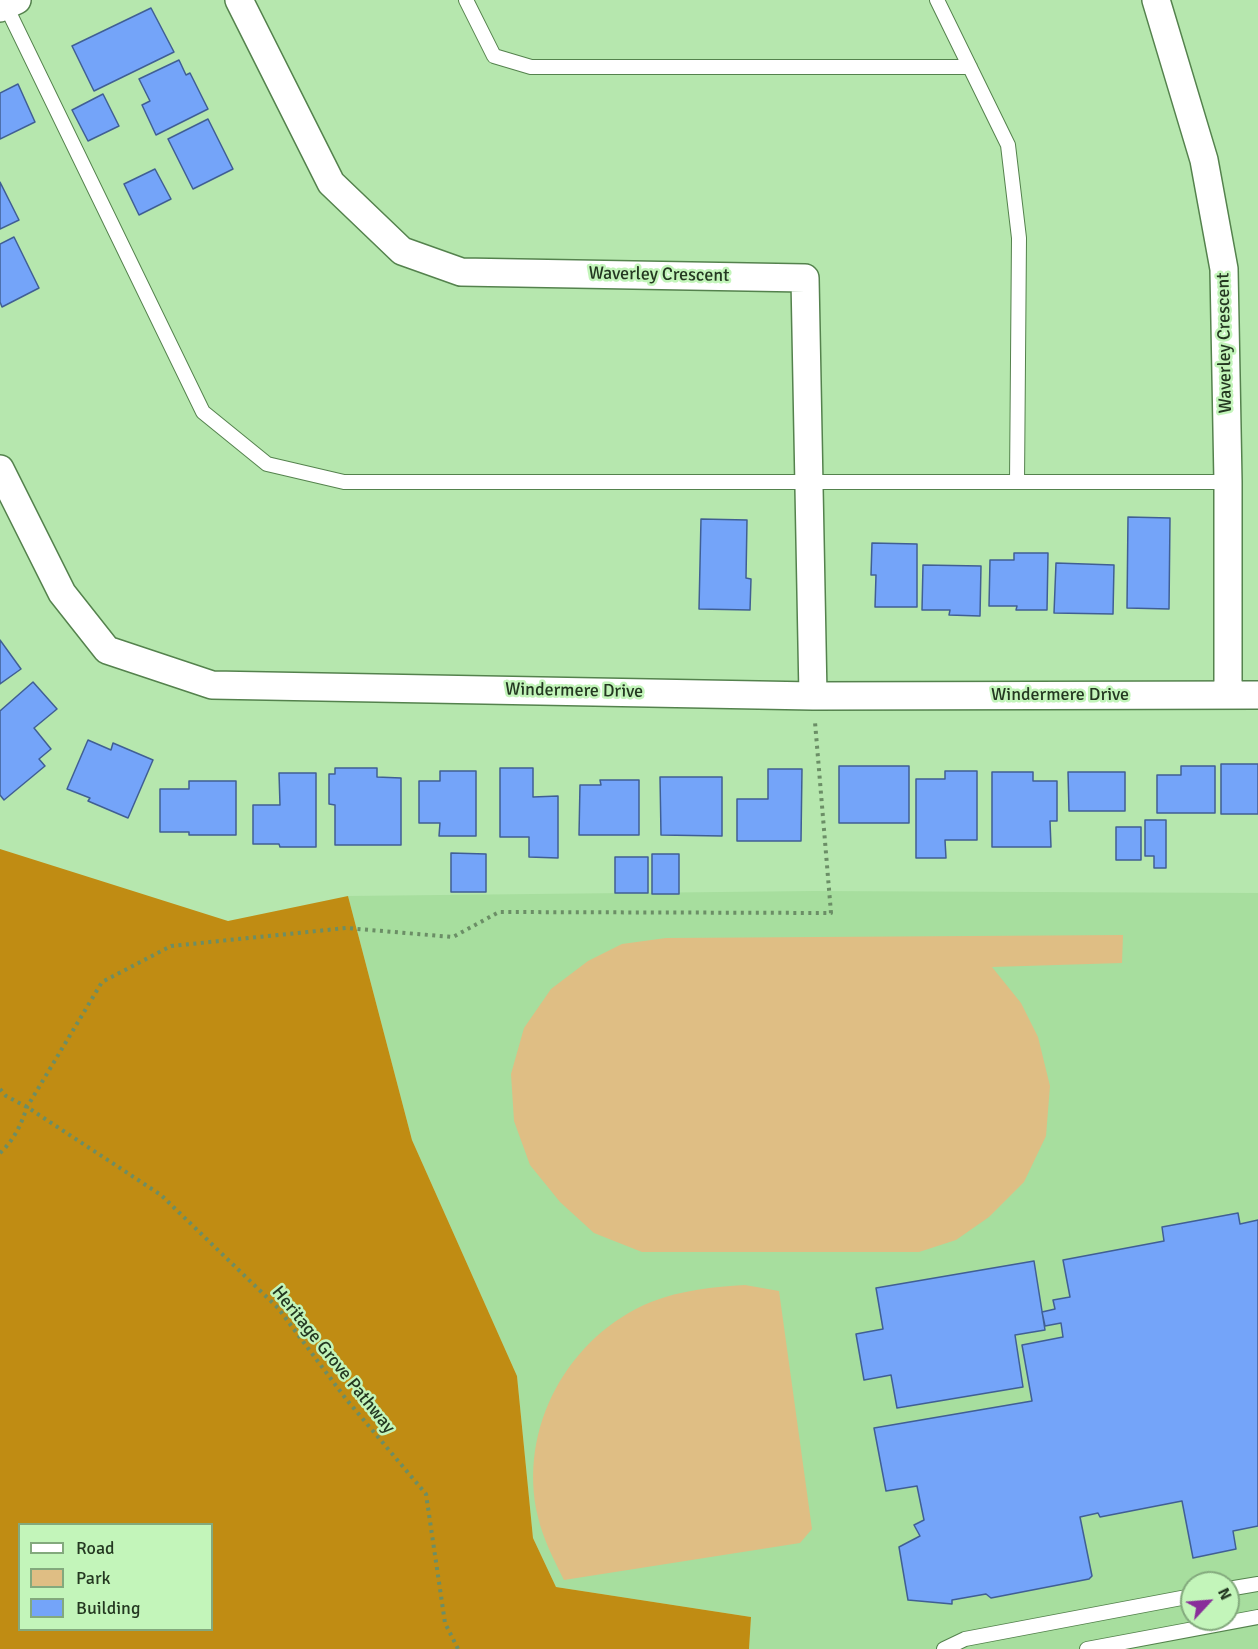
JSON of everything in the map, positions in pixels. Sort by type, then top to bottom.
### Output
[{"type":"street","name":"Waverley Crescent","points":[[239,0],[332,183],[402,251],[461,272],[805,278],[813,696]]},
{"type":"street","name":"Waverley Crescent","points":[[1156,0],[1204,160],[1224,269],[1228,482],[1228,695]]},
{"type":"street","name":"Windermere Drive","points":[[0,469],[62,593],[107,650],[213,685],[813,696],[1258,695]]},
{"type":"lane","points":[[466,0],[494,56],[531,67],[970,67]]},
{"type":"lane","points":[[937,0],[1008,145],[1019,238],[1017,482]]},
{"type":"lane","points":[[7,3],[203,412],[267,464],[344,482],[1228,482]]},
{"type":"lane","points":[[1240,1587],[1258,1584]]},
{"type":"lane","points":[[944,1649],[965,1639],[1180,1598]]},
{"type":"lane","points":[[1087,1649],[1258,1617]]},
{"type":"path","points":[[0,1153],[21,1126],[27,1107],[102,982],[171,946],[346,928],[453,937],[499,912],[831,913],[813,696]]},
{"type":"path","name":"Heritage Grove Pathway","points":[[0,1089],[6,1096],[27,1107],[161,1195],[278,1308],[346,1399],[426,1494],[445,1623],[458,1649]]},
{"type":"shaded area","points":[[0,849],[228,921],[348,896],[412,1140],[517,1376],[533,1538],[556,1587],[751,1617],[749,1649],[0,1649]]},
{"type":"shaded area","points":[[814,891],[1258,893],[1258,1649],[749,1649],[751,1617],[556,1587],[533,1538],[517,1376],[412,1140],[348,896]]},
{"type":"green space","points":[[1123,935],[1122,963],[992,967],[1021,1003],[1038,1037],[1050,1086],[1046,1136],[1024,1182],[989,1217],[956,1240],[919,1252],[642,1252],[594,1233],[560,1202],[530,1165],[514,1121],[511,1074],[524,1028],[551,989],[588,961],[622,944],[666,938]]},
{"type":"green space","points":[[745,1285],[779,1291],[812,1529],[800,1543],[564,1580],[540,1525],[533,1484],[535,1451],[543,1419],[556,1389],[573,1362],[595,1338],[621,1317],[651,1302],[674,1295],[710,1288]]},
{"type":"building","points":[[151,8],[174,52],[94,91],[72,46]]},
{"type":"building","points":[[179,60],[186,75],[190,73],[208,109],[156,135],[142,105],[150,101],[139,79]]},
{"type":"building","points":[[18,84],[35,122],[0,139],[0,93]]},
{"type":"building","points":[[103,94],[119,126],[88,141],[72,110]]},
{"type":"building","points":[[208,119],[233,169],[193,189],[168,139]]},
{"type":"building","points":[[155,169],[171,199],[139,215],[124,184]]},
{"type":"building","points":[[0,182],[19,220],[0,229]]},
{"type":"building","points":[[14,237],[39,288],[2,307],[0,302],[0,244]]},
{"type":"building","points":[[1128,517],[1170,518],[1169,609],[1127,608]]},
{"type":"building","points":[[701,519],[747,520],[746,578],[751,579],[750,610],[699,609]]},
{"type":"building","points":[[872,543],[917,544],[917,607],[875,607],[876,575],[871,575]]},
{"type":"building","points":[[1014,553],[1048,553],[1047,610],[1016,610],[1017,606],[989,606],[990,560],[1014,560]]},
{"type":"building","points":[[1056,563],[1114,565],[1113,614],[1054,613]]},
{"type":"building","points":[[923,565],[981,566],[980,616],[949,615],[950,610],[922,610]]},
{"type":"building","points":[[0,640],[21,669],[0,684]]},
{"type":"building","points":[[33,682],[57,709],[34,728],[51,749],[39,759],[45,766],[4,800],[0,795],[0,711]]},
{"type":"building","points":[[88,740],[111,750],[113,743],[153,760],[128,818],[88,801],[90,798],[67,789]]},
{"type":"building","points":[[1221,764],[1258,764],[1258,814],[1221,814]]},
{"type":"building","points":[[839,766],[909,766],[909,823],[839,823]]},
{"type":"building","points":[[1181,766],[1215,766],[1215,813],[1157,813],[1157,775],[1181,775]]},
{"type":"building","points":[[335,768],[377,768],[377,777],[401,778],[401,845],[335,845],[335,805],[329,804],[329,774],[335,774]]},
{"type":"building","points":[[500,768],[533,768],[533,797],[558,796],[558,858],[529,857],[529,837],[500,837]]},
{"type":"building","points":[[768,769],[802,769],[801,841],[737,841],[737,799],[768,799]]},
{"type":"building","points":[[440,771],[476,771],[476,836],[439,836],[440,823],[419,823],[419,781],[440,781]]},
{"type":"building","points":[[945,771],[977,771],[977,840],[945,840],[946,858],[916,858],[916,779],[945,779]]},
{"type":"building","points":[[992,772],[1033,772],[1033,781],[1057,781],[1057,821],[1050,821],[1051,847],[992,847]]},
{"type":"building","points":[[1068,772],[1125,772],[1125,811],[1069,811]]},
{"type":"building","points":[[279,773],[316,773],[316,847],[253,844],[253,805],[280,805]]},
{"type":"building","points":[[660,777],[722,777],[722,836],[661,835]]},
{"type":"building","points":[[600,780],[639,780],[639,835],[579,835],[580,785],[601,785]]},
{"type":"building","points":[[189,781],[236,781],[236,835],[189,835],[189,832],[160,832],[160,789],[189,789]]},
{"type":"building","points":[[1145,820],[1166,820],[1166,868],[1154,868],[1154,856],[1145,856]]},
{"type":"building","points":[[1116,827],[1141,827],[1141,860],[1116,860]]},
{"type":"building","points":[[451,853],[486,854],[486,892],[451,892]]},
{"type":"building","points":[[652,854],[679,854],[679,894],[652,894]]},
{"type":"building","points":[[615,857],[648,857],[648,893],[615,893]]},
{"type":"building","points":[[1238,1213],[1240,1224],[1258,1220],[1258,1526],[1233,1531],[1236,1549],[1193,1558],[1182,1501],[1100,1517],[1098,1513],[1080,1517],[1092,1576],[1089,1579],[991,1598],[986,1594],[952,1600],[952,1604],[908,1600],[899,1547],[920,1536],[914,1525],[924,1520],[917,1486],[886,1491],[874,1428],[1032,1401],[1022,1345],[1063,1337],[1061,1323],[1045,1326],[1042,1312],[1055,1309],[1053,1300],[1070,1297],[1063,1260],[1164,1241],[1162,1227]]},
{"type":"building","points":[[1034,1261],[1045,1330],[1015,1335],[1023,1387],[897,1408],[891,1375],[864,1380],[856,1334],[883,1329],[876,1288]]}]
